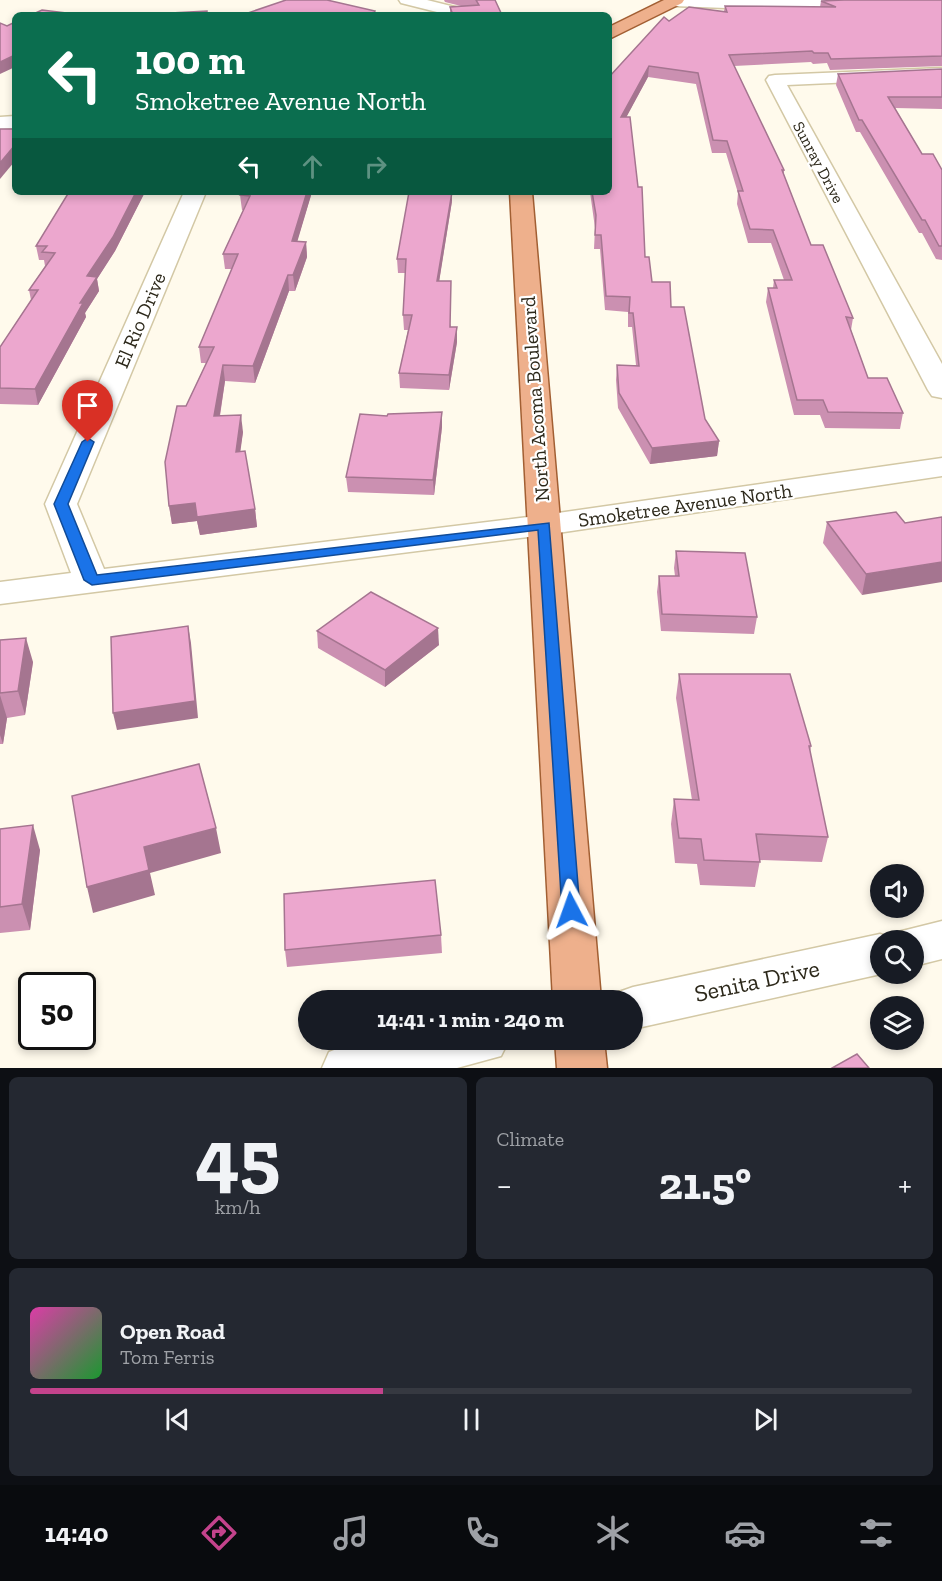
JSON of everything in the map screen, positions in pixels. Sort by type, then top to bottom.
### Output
[{"type":"main road","points":[[612,32],[675,1]]},
{"type":"main road","name":"North Acoma Boulevard","points":[[521,195],[576,990]]},
{"type":"main road","points":[[581,1050],[582,1068]]},
{"type":"street","points":[[407,0],[457,12]]},
{"type":"street","points":[[675,1],[774,5],[930,0]]},
{"type":"street","name":"Sunray Drive","points":[[942,73],[775,80],[942,390]]},
{"type":"street","name":"El Rio Drive","points":[[92,580],[61,504],[194,195]]},
{"type":"street","name":"Smoketree Avenue North","points":[[0,593],[544,525],[942,467]]},
{"type":"street","points":[[924,944],[942,940]]},
{"type":"street","name":"Senita Drive","points":[[643,1006],[870,956]]},
{"type":"street","points":[[346,1068],[434,1050]]},
{"type":"building","points":[[286,0],[327,0],[375,11],[374,12],[251,12]]},
{"type":"building","points":[[476,0],[495,0],[501,12],[452,12],[450,7],[479,5]]},
{"type":"building","points":[[942,0],[942,56],[831,59],[828,53],[812,51],[729,55],[784,170],[782,170],[811,245],[823,245],[853,318],[846,317],[868,378],[887,378],[903,413],[828,412],[823,400],[797,400],[768,288],[777,288],[774,280],[792,280],[773,230],[750,229],[738,191],[743,191],[727,141],[713,140],[698,73],[649,66],[621,117],[630,117],[638,187],[642,187],[645,257],[649,257],[652,282],[670,282],[671,307],[684,307],[705,419],[719,441],[652,448],[619,393],[617,365],[639,366],[633,313],[629,313],[630,297],[606,296],[601,235],[595,235],[596,215],[593,195],[612,195],[612,74],[664,17],[669,21],[689,7],[727,12],[725,6],[836,7],[821,1]]},
{"type":"building","points":[[0,23],[7,26],[12,24],[12,56],[0,62]]},
{"type":"building","points":[[942,69],[942,97],[888,97],[922,154],[933,154],[942,170],[942,246],[939,246],[862,120],[859,120],[838,74]]},
{"type":"building","points":[[0,129],[12,129],[12,149],[0,163]]},
{"type":"building","points":[[67,195],[134,195],[113,237],[87,276],[97,277],[80,303],[83,303],[35,389],[0,388],[0,347],[38,290],[29,290],[55,253],[42,252],[47,246],[36,246]]},
{"type":"building","points":[[240,195],[306,195],[292,241],[306,242],[293,275],[288,275],[253,366],[223,365],[214,416],[241,415],[236,452],[245,451],[255,509],[197,517],[195,503],[169,506],[165,462],[177,406],[186,406],[214,347],[199,347],[238,254],[223,254],[250,196]]},
{"type":"building","points":[[408,195],[451,195],[437,281],[451,281],[450,327],[457,327],[449,375],[399,373],[412,315],[403,315],[406,259],[397,259]]},
{"type":"building","points":[[442,412],[433,480],[346,477],[360,414],[387,416],[388,414]]},
{"type":"building","points":[[896,512],[905,523],[942,517],[942,562],[866,574],[827,522]]},
{"type":"building","points":[[676,551],[745,553],[757,617],[662,614],[659,576],[679,576]]},
{"type":"building","points":[[371,592],[438,628],[385,670],[317,631]]},
{"type":"building","points":[[188,626],[195,701],[113,713],[111,637]]},
{"type":"building","points":[[26,638],[18,691],[0,693],[0,640]]},
{"type":"building","points":[[679,674],[790,674],[811,746],[809,746],[828,837],[756,834],[760,862],[704,860],[701,839],[679,838],[674,799],[699,800]]},
{"type":"building","points":[[199,764],[216,828],[144,847],[149,870],[87,887],[72,796]]},
{"type":"building","points":[[33,825],[22,904],[0,907],[0,829]]},
{"type":"building","points":[[435,880],[441,935],[285,950],[284,894]]},
{"type":"building","points":[[857,1054],[869,1068],[832,1068]]},
{"type":"route","points":[[88,442],[61,504],[92,580],[544,525],[571,910]]}]
